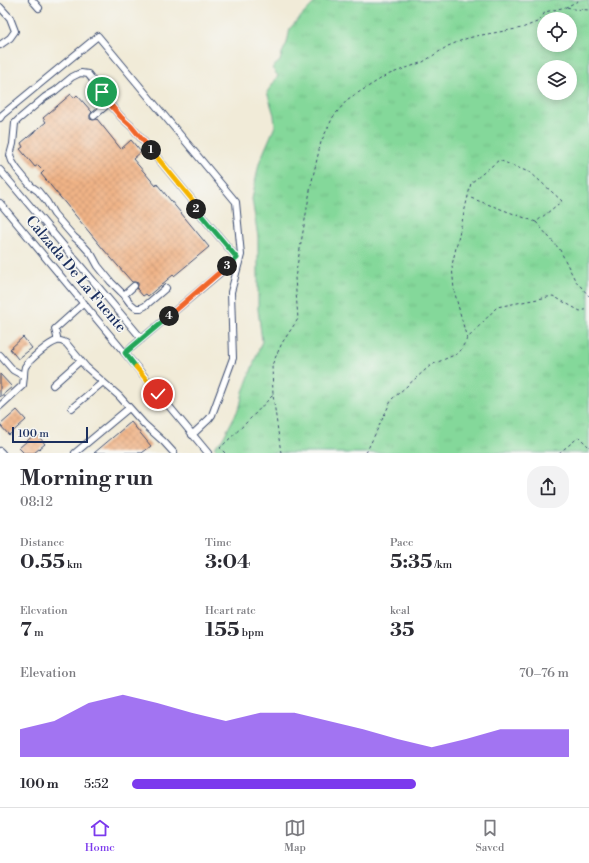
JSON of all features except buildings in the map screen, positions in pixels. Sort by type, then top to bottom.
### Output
[{"type":"street","points":[[32,0],[39,8]]},
{"type":"street","points":[[0,7],[10,18],[15,31],[10,38],[0,45]]},
{"type":"street","points":[[0,118],[98,36],[236,202],[239,256],[231,292],[233,358],[212,415],[192,435]]},
{"type":"street","points":[[166,288],[141,308],[136,308],[102,272],[92,255],[69,232],[54,214],[47,202],[38,191],[31,186],[12,161],[10,154],[13,144],[15,123],[45,97],[78,74],[88,74],[109,103],[131,126],[194,202],[196,209],[239,256]]},
{"type":"street","points":[[94,116],[109,103]]},
{"type":"street","points":[[0,170],[142,339]]},
{"type":"street","name":"Calzada De La Fuente","points":[[0,203],[208,453]]},
{"type":"street","points":[[125,353],[239,256]]},
{"type":"street","points":[[124,295],[134,286]]},
{"type":"street","points":[[57,341],[54,329],[84,303]]},
{"type":"street","points":[[0,406],[23,384],[24,369],[26,364],[50,344],[57,341],[62,341],[66,343],[80,361],[119,396],[144,424],[174,453]]},
{"type":"street","points":[[0,355],[13,370],[24,376]]},
{"type":"street","points":[[53,385],[80,361]]},
{"type":"street","points":[[72,408],[103,382]]},
{"type":"street","points":[[76,453],[129,408]]},
{"type":"path","points":[[281,453],[273,395],[272,365],[282,343],[298,319],[295,278],[311,185],[321,142],[333,117],[348,99],[387,75],[423,62],[457,42],[476,36],[522,28],[537,22],[541,19],[545,12],[566,7],[580,0]]},
{"type":"path","points":[[566,7],[589,10]]},
{"type":"path","points":[[467,339],[454,290],[452,265],[471,183],[498,160],[531,173],[562,201],[536,222]]},
{"type":"path","points":[[468,197],[536,222],[560,250],[575,280],[589,296]]},
{"type":"path","points":[[366,453],[392,399],[430,365],[459,353],[467,339],[497,307],[553,296],[580,311],[589,309]]},
{"type":"path","points":[[225,453],[220,448],[273,395]]},
{"type":"path","points":[[559,453],[578,437],[589,447]]},
{"type":"green space","points":[[317,0],[589,0],[589,453],[219,453],[214,447],[222,440],[240,406],[243,392],[262,341],[258,309],[258,237],[252,199],[259,163],[275,126],[274,115],[267,92],[278,76],[272,68],[280,61],[287,43],[290,28]]},
{"type":"route","points":[[102,92],[109,103],[131,126],[194,202],[196,209],[237,258],[125,353],[158,394]]}]
